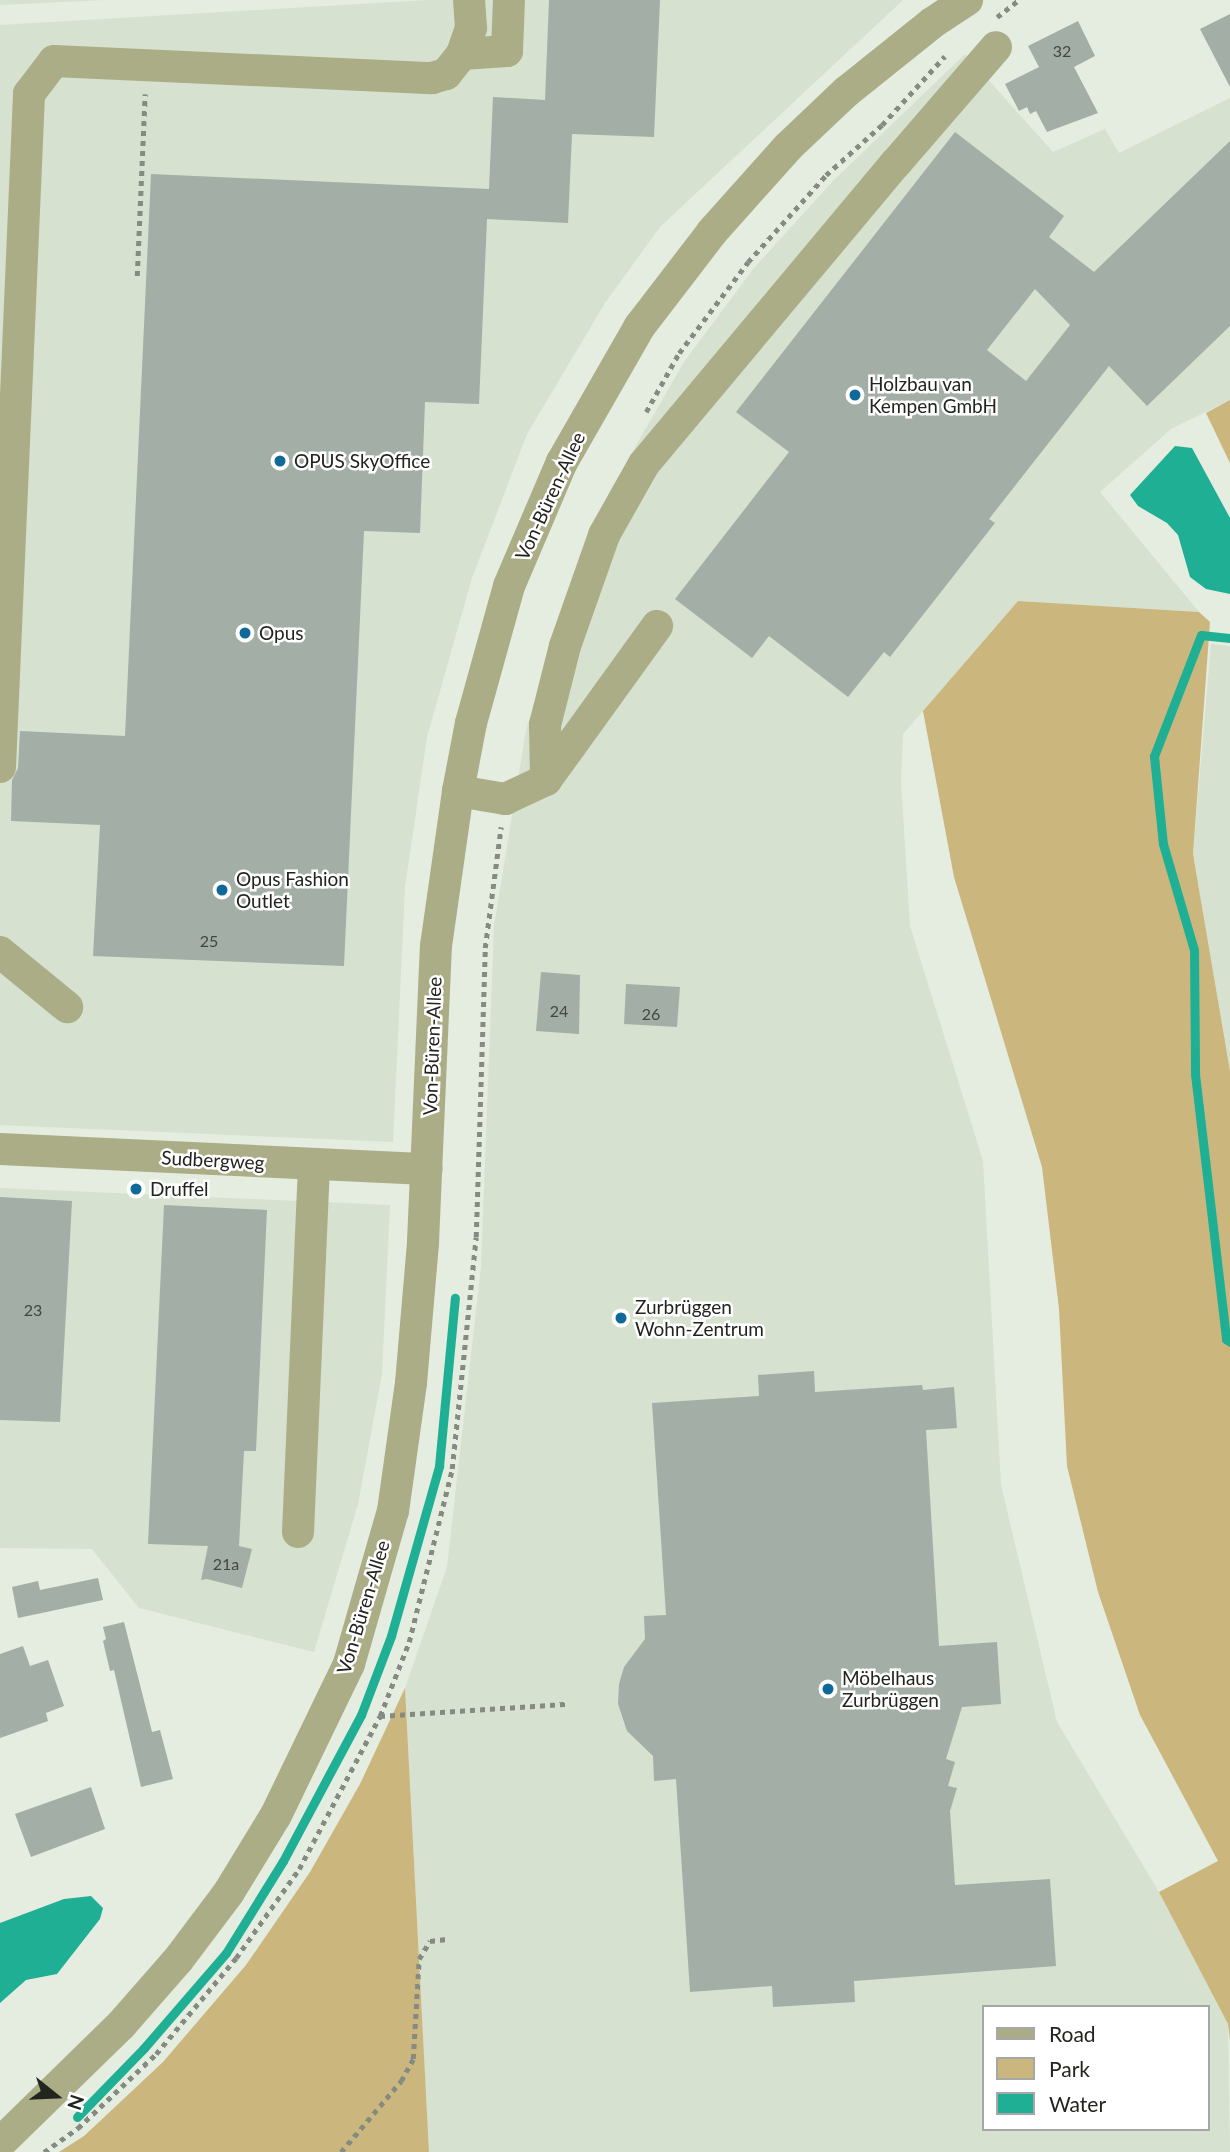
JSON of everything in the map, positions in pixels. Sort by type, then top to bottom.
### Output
[{"type":"street","points":[[0,767],[29,94],[54,61],[432,78],[446,74],[462,54],[471,28],[469,0]]},
{"type":"street","points":[[462,54],[507,51],[509,0]]},
{"type":"street","name":"Von-Büren-Allee","points":[[0,2143],[121,2025],[178,1960],[229,1892],[276,1815],[349,1664],[393,1511],[411,1383],[427,1169],[436,946],[458,791],[471,723],[509,586],[562,462],[640,326],[712,232],[789,146],[846,92],[932,23],[967,0]]},
{"type":"street","points":[[546,780],[545,725],[565,646],[604,535],[644,464],[895,163],[992,35]]},
{"type":"street","points":[[458,791],[505,799],[546,780],[657,626]]},
{"type":"street","points":[[0,953],[67,1007]]},
{"type":"street","name":"Sudbergweg","points":[[0,1149],[427,1169]]},
{"type":"street","points":[[298,1532],[314,1164]]},
{"type":"path","points":[[992,35],[1019,0]]},
{"type":"path","points":[[639,424],[679,353],[748,262],[826,176],[882,125],[947,55]]},
{"type":"path","points":[[137,276],[146,65]]},
{"type":"path","points":[[44,2152],[78,2128],[156,2053],[236,1958],[299,1869],[380,1716],[409,1642],[452,1469],[476,1237],[485,948],[505,799]]},
{"type":"path","points":[[380,1716],[568,1704]]},
{"type":"path","points":[[341,2152],[401,2081],[413,2059],[419,1959],[430,1941],[446,1939]]},
{"type":"shaded area","points":[[0,0],[103,0],[0,5]]},
{"type":"shaded area","points":[[427,0],[903,0],[660,227],[605,303],[527,434],[472,578],[427,737],[405,887],[393,1142],[0,1125],[0,25]]},
{"type":"shaded area","points":[[965,54],[1053,152],[1105,129],[1119,153],[1230,98],[1230,400],[1171,429],[1100,492],[1199,612],[1018,601],[903,734],[901,782],[910,926],[983,1161],[1001,1485],[1057,1722],[1159,1892],[1228,2024],[1230,2152],[429,2152],[405,1688],[447,1567],[481,1267],[494,926],[526,730],[563,605],[610,491],[684,362],[754,268],[833,181]]},
{"type":"shaded area","points":[[1211,644],[1230,646],[1230,1071],[1193,854]]},
{"type":"shaded area","points":[[0,1188],[390,1205],[382,1374],[358,1504],[314,1652],[139,1608],[92,1549],[0,1548]]},
{"type":"green space","points":[[1230,400],[1230,463],[1206,413]]},
{"type":"green space","points":[[1018,601],[1199,612],[1210,622],[1193,854],[1230,1071],[1230,2040],[1228,2024],[1159,1892],[1218,1861],[1140,1715],[1098,1592],[1067,1466],[1059,1309],[1042,1167],[954,877],[923,711]]},
{"type":"green space","points":[[405,1688],[429,2152],[59,2152],[84,2136],[163,2062],[246,1965],[310,1872],[360,1784]]},
{"type":"water","points":[[1175,446],[1192,448],[1230,518],[1230,594],[1206,589],[1190,577],[1178,535],[1167,523],[1138,506],[1130,495]]},
{"type":"water","points":[[91,1896],[103,1908],[100,1919],[57,1974],[26,1980],[0,2003],[0,1923],[64,1899]]},
{"type":"building","points":[[549,0],[660,0],[654,137],[572,134],[568,223],[487,219],[479,404],[425,402],[420,533],[364,531],[344,966],[93,956],[100,825],[11,821],[12,780],[18,768],[20,731],[125,736],[151,174],[489,189],[493,97],[545,100]]},
{"type":"building","points":[[1230,14],[1230,87],[1200,29]]},
{"type":"building","points":[[1078,21],[1095,56],[1074,67],[1098,113],[1047,132],[1036,111],[1030,114],[1027,107],[1019,111],[1005,84],[1039,67],[1028,46]]},
{"type":"building","points":[[955,132],[1064,216],[1049,237],[1094,272],[1230,141],[1230,326],[1147,406],[1109,366],[989,519],[995,523],[890,657],[884,652],[848,697],[769,636],[752,658],[675,599],[789,452],[736,412]],"holes":[[[1035,289],[1070,325],[1026,381],[987,350]]]},
{"type":"building","points":[[541,972],[580,975],[579,1034],[536,1031]]},
{"type":"building","points":[[626,984],[680,987],[677,1027],[624,1024]]},
{"type":"building","points":[[0,1197],[72,1201],[60,1422],[0,1420]]},
{"type":"building","points":[[164,1205],[267,1210],[256,1451],[244,1451],[239,1546],[252,1549],[242,1588],[207,1579],[201,1580],[208,1546],[148,1544]]},
{"type":"building","name":"Möbelhaus Zurbrüggen","points":[[814,1371],[815,1392],[922,1385],[923,1390],[954,1387],[957,1428],[926,1430],[939,1646],[997,1642],[1001,1704],[962,1707],[946,1759],[955,1762],[948,1786],[957,1788],[950,1811],[955,1885],[1050,1879],[1056,1966],[854,1981],[855,2002],[773,2007],[772,1986],[690,1992],[676,1779],[654,1781],[653,1756],[627,1731],[618,1704],[619,1684],[624,1667],[645,1639],[644,1616],[666,1615],[652,1403],[759,1396],[758,1375]]},
{"type":"building","points":[[98,1578],[103,1600],[18,1618],[12,1587],[38,1581],[40,1590]]},
{"type":"building","points":[[124,1622],[152,1732],[160,1730],[173,1779],[141,1787],[114,1670],[110,1671],[103,1641],[106,1639],[103,1627]]},
{"type":"building","points":[[23,1646],[30,1666],[48,1660],[64,1706],[46,1713],[48,1721],[0,1738],[0,1654]]},
{"type":"building","points":[[91,1787],[105,1829],[31,1857],[15,1814]]},
{"type":"waterway","points":[[1230,638],[1201,635],[1154,756],[1163,844],[1194,950],[1195,1074],[1226,1339],[1230,1342]]},
{"type":"waterway","points":[[77,2117],[144,2048],[226,1953],[283,1861],[361,1715],[391,1636],[439,1466],[455,1298]]},
{"type":"place","name":"Holzbau van Kempen GmbH","points":[[855,395]]},
{"type":"place","name":"OPUS SkyOffice","points":[[280,461]]},
{"type":"place","name":"Opus","points":[[245,633]]},
{"type":"place","name":"Opus Fashion Outlet","points":[[222,890]]},
{"type":"place","name":"Druffel","points":[[136,1189]]},
{"type":"place","name":"Zurbrüggen Wohn-Zentrum","points":[[621,1318]]},
{"type":"place","name":"Möbelhaus Zurbrüggen","points":[[828,1689]]}]
